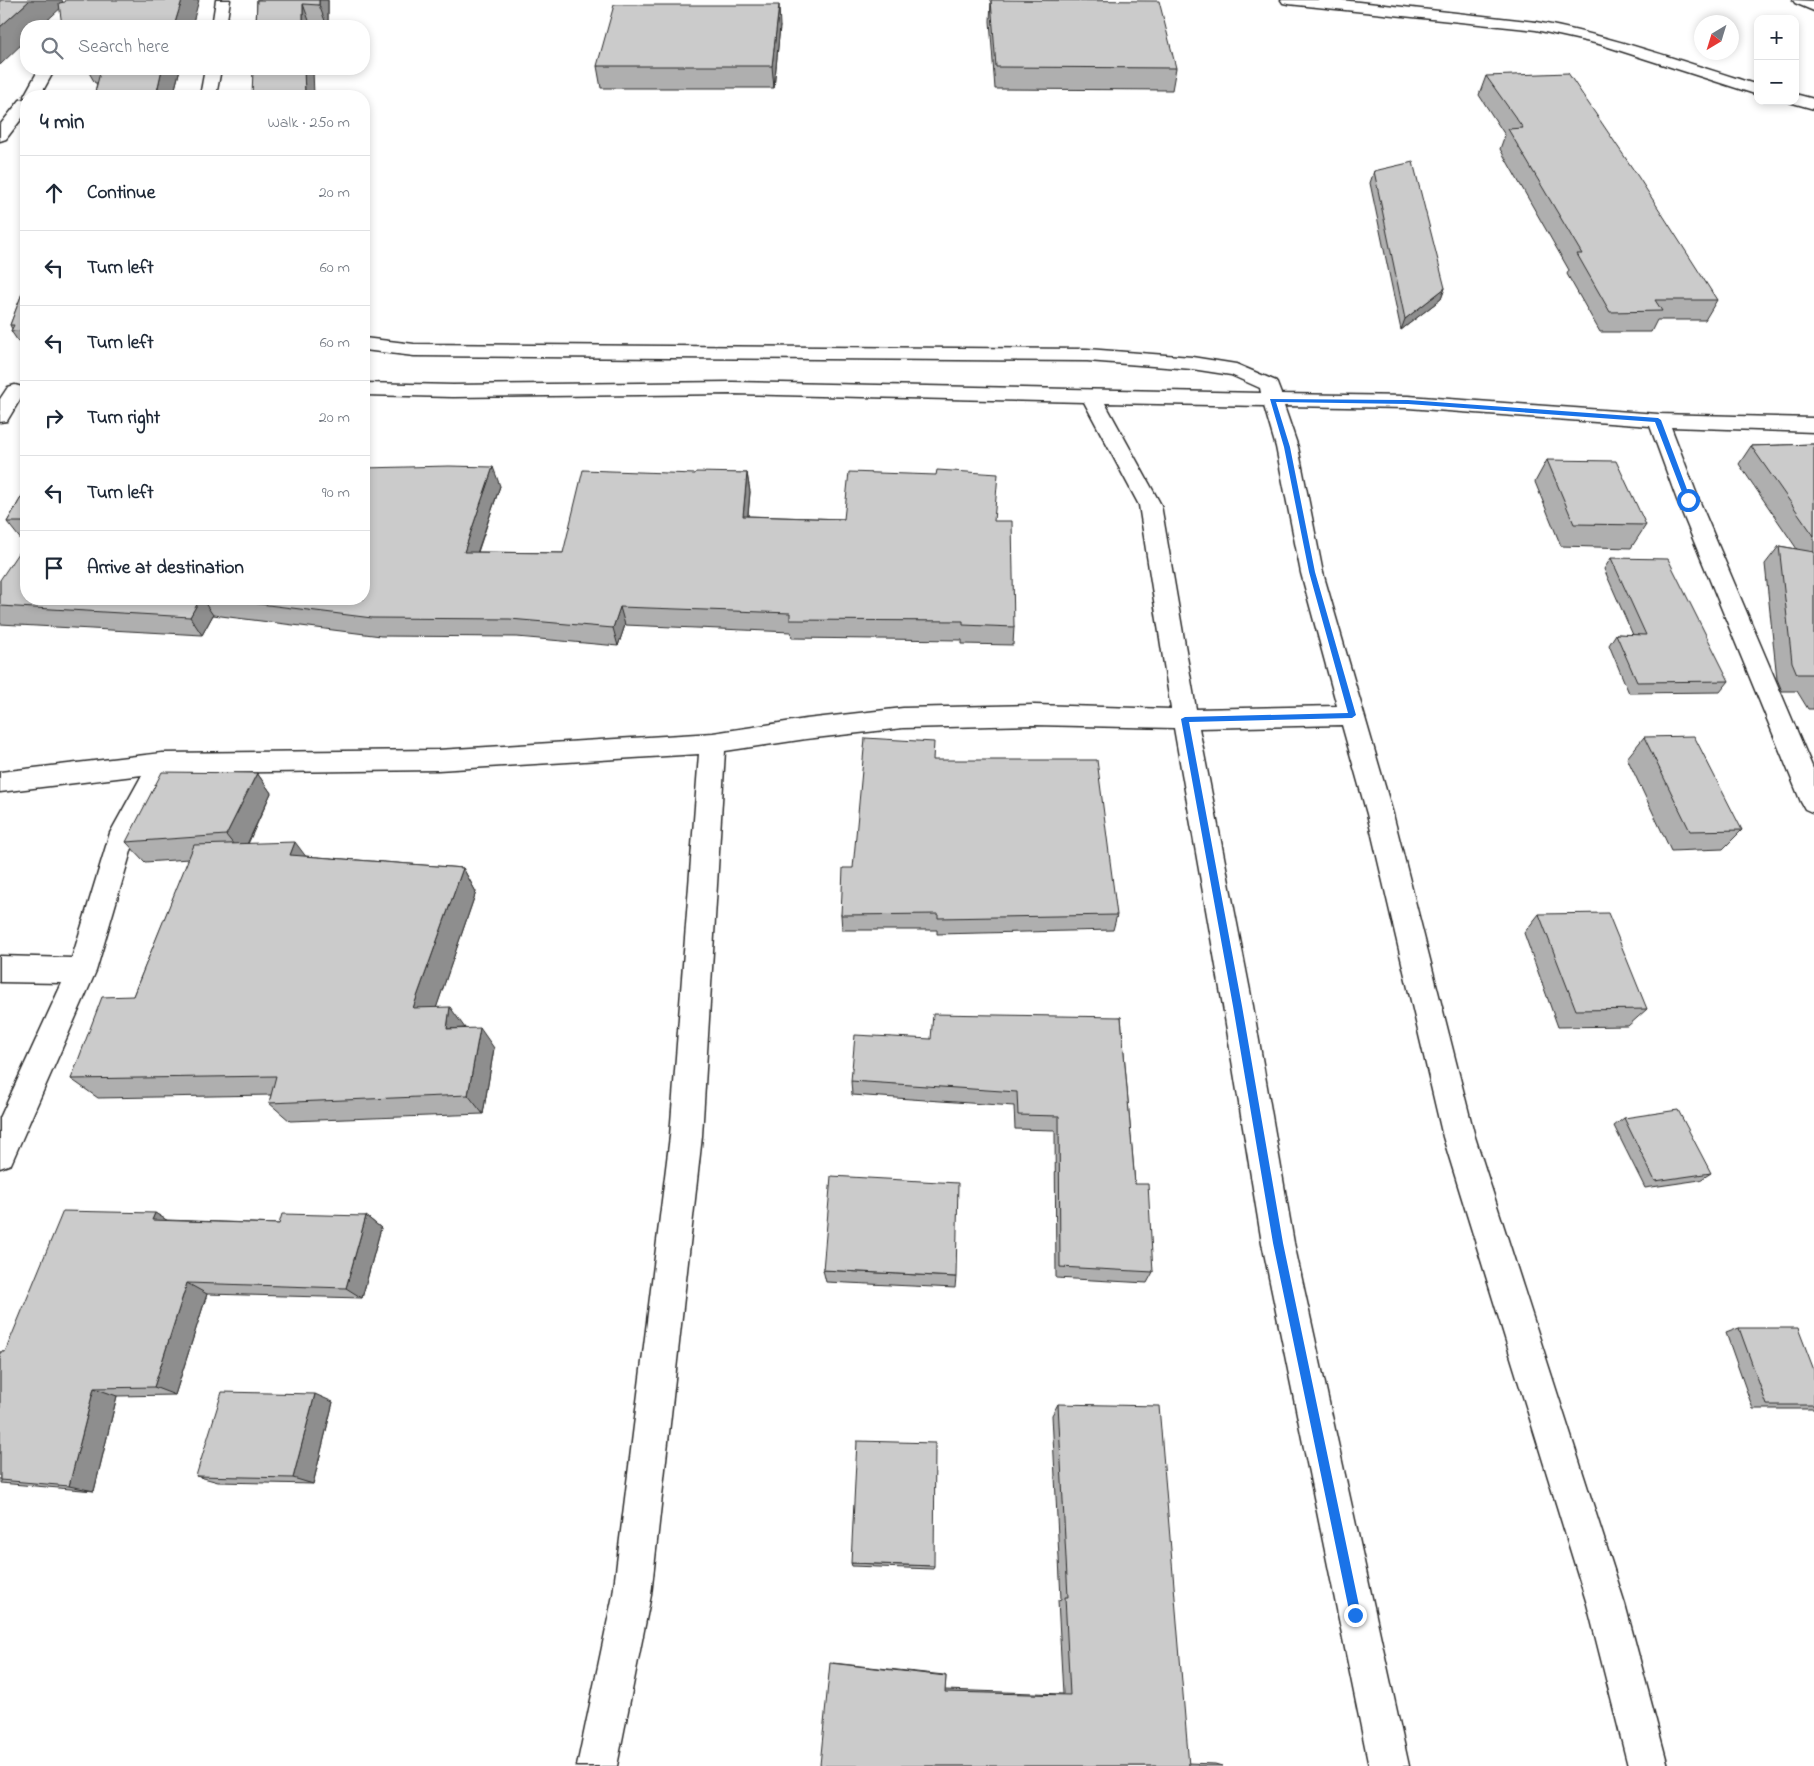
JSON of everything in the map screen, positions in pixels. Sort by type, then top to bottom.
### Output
[{"type":"street","points":[[220,20],[223,0]]},
{"type":"street","points":[[1288,0],[1536,26],[1604,41],[1754,89]]},
{"type":"street","points":[[1800,0],[1814,7]]},
{"type":"street","points":[[35,90],[44,75]]},
{"type":"street","points":[[209,90],[212,75]]},
{"type":"street","points":[[1799,100],[1814,104]]},
{"type":"street","points":[[0,136],[20,111]]},
{"type":"street","points":[[370,345],[414,350],[1087,355],[1192,363],[1236,370],[1269,385],[1287,447],[1312,572],[1380,814],[1459,1138],[1606,1604],[1648,1766]]},
{"type":"street","points":[[370,389],[453,392],[732,388],[1408,402],[1658,420],[1814,425]]},
{"type":"street","points":[[0,416],[14,390]]},
{"type":"street","points":[[1091,396],[1150,505],[1185,719],[1238,1006],[1278,1243],[1329,1492],[1389,1766]]},
{"type":"street","points":[[1658,420],[1692,509],[1814,802]]},
{"type":"street","points":[[0,782],[162,763],[438,760],[713,743],[806,729],[903,718],[1034,715],[1185,719],[1352,715]]},
{"type":"street","points":[[597,1766],[632,1595],[686,1136],[713,743]]},
{"type":"street","points":[[0,1153],[82,971],[124,833],[162,763]]},
{"type":"street","points":[[0,968],[82,971]]},
{"type":"building","points":[[0,0],[30,0],[0,27]]},
{"type":"building","points":[[66,0],[182,0],[176,20],[61,20],[59,3]]},
{"type":"building","points":[[257,0],[319,0],[319,5],[303,4],[303,20],[256,20]]},
{"type":"building","points":[[991,0],[1159,1],[1176,68],[996,67]]},
{"type":"building","points":[[614,5],[779,5],[772,66],[597,66]]},
{"type":"building","points":[[1568,73],[1639,178],[1717,300],[1655,300],[1662,311],[1610,312],[1577,254],[1582,254],[1508,129],[1523,128],[1486,76]]},
{"type":"building","points":[[99,75],[161,75],[157,90],[96,90]]},
{"type":"building","points":[[253,75],[304,75],[305,90],[252,90]]},
{"type":"building","points":[[1413,162],[1445,288],[1405,319],[1374,171]]},
{"type":"building","points":[[20,299],[20,330],[11,331],[14,325],[10,325]]},
{"type":"building","points":[[1814,444],[1814,536],[1751,446]]},
{"type":"building","points":[[1547,460],[1616,461],[1646,525],[1574,524]]},
{"type":"building","points":[[493,467],[464,552],[563,553],[583,470],[695,474],[696,472],[747,473],[743,516],[844,519],[849,472],[936,475],[937,470],[998,474],[994,521],[1012,521],[1014,627],[963,625],[963,621],[790,620],[790,613],[620,607],[613,628],[510,619],[372,618],[268,605],[370,605],[370,468]]},
{"type":"building","points":[[20,499],[20,522],[7,522]]},
{"type":"building","points":[[1779,546],[1814,552],[1814,676],[1813,674],[1797,674],[1792,662]]},
{"type":"building","points":[[20,550],[20,605],[197,605],[190,617],[0,606],[0,580]]},
{"type":"building","points":[[1611,558],[1668,559],[1729,681],[1637,682],[1616,634],[1646,635]]},
{"type":"building","points":[[1694,736],[1742,830],[1690,831],[1644,737]]},
{"type":"building","points":[[865,738],[934,742],[933,760],[1097,760],[1117,915],[938,918],[938,914],[841,915],[843,868],[853,868]]},
{"type":"building","points":[[162,772],[257,773],[226,835],[126,842]]},
{"type":"building","points":[[295,842],[290,855],[463,868],[413,1008],[450,1007],[447,1029],[480,1028],[468,1095],[269,1103],[276,1076],[71,1079],[102,997],[133,996],[194,845]]},
{"type":"building","points":[[1608,913],[1647,1009],[1576,1010],[1539,914]]},
{"type":"building","points":[[933,1014],[1121,1017],[1135,1184],[1148,1184],[1153,1272],[1060,1267],[1059,1116],[1018,1115],[1017,1092],[851,1081],[855,1035],[931,1039]]},
{"type":"building","points":[[1678,1110],[1711,1173],[1655,1181],[1624,1118]]},
{"type":"building","points":[[831,1176],[958,1183],[956,1277],[823,1270]]},
{"type":"building","points":[[63,1211],[155,1213],[152,1220],[279,1224],[282,1214],[366,1216],[346,1288],[187,1283],[154,1387],[94,1388],[69,1486],[0,1480],[0,1352],[5,1352]]},
{"type":"building","points":[[1739,1328],[1798,1328],[1814,1370],[1814,1405],[1767,1405]]},
{"type":"building","points":[[222,1392],[315,1394],[293,1478],[196,1476]]},
{"type":"building","points":[[1058,1404],[1159,1406],[1189,1766],[820,1765],[830,1663],[946,1676],[945,1692],[1070,1695],[1065,1597],[1068,1597]]},
{"type":"building","points":[[857,1441],[935,1443],[934,1566],[851,1563]]},
{"type":"route","points":[[1355,1615],[1278,1243],[1238,1006],[1185,719],[1352,715],[1312,572],[1287,447],[1272,400],[1408,402],[1658,420],[1688,500]]}]
